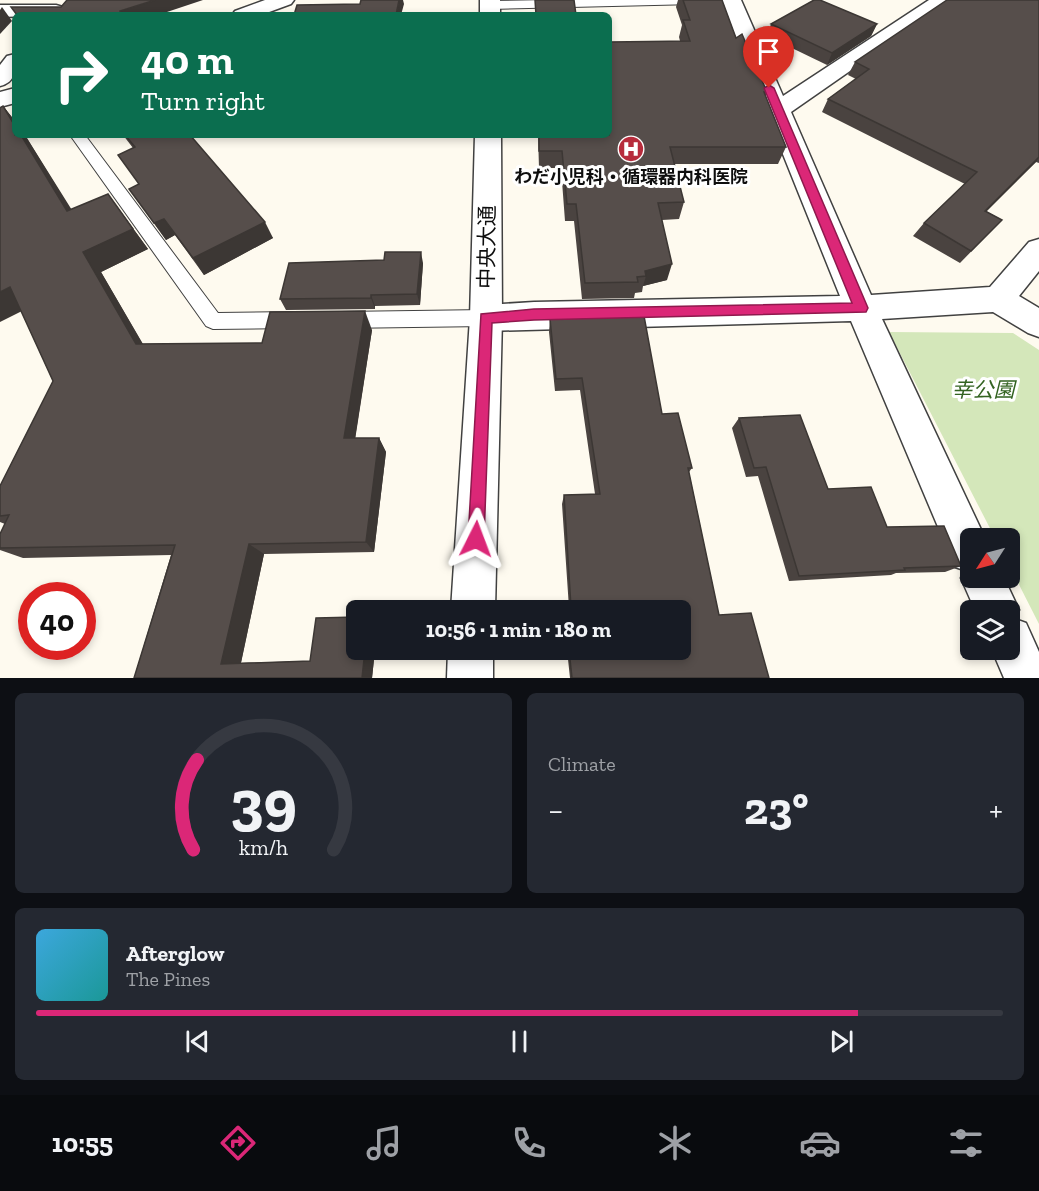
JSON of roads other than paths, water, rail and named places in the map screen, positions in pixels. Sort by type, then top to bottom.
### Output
[{"type":"street","points":[[250,12],[284,0]]},
{"type":"street","points":[[731,0],[861,308],[960,530]]},
{"type":"street","points":[[778,110],[942,0]]},
{"type":"street","points":[[0,11],[58,8]]},
{"type":"street","points":[[0,79],[12,64]]},
{"type":"street","name":"中央大通","points":[[473,600],[486,318],[488,138]]},
{"type":"street","points":[[998,299],[1039,250]]},
{"type":"street","points":[[486,318],[861,308],[998,299],[1039,324]]},
{"type":"street","points":[[470,678],[471,660]]},
{"type":"street","points":[[1019,660],[1027,678]]},
{"type":"lane","points":[[490,7],[696,0]]},
{"type":"lane","points":[[79,138],[213,321],[486,318]]},
{"type":"place","name":"わだ小児科・循環器内科医院","points":[[631,149]]},
{"type":"park label","name":"幸公園","points":[[983,390]]}]
